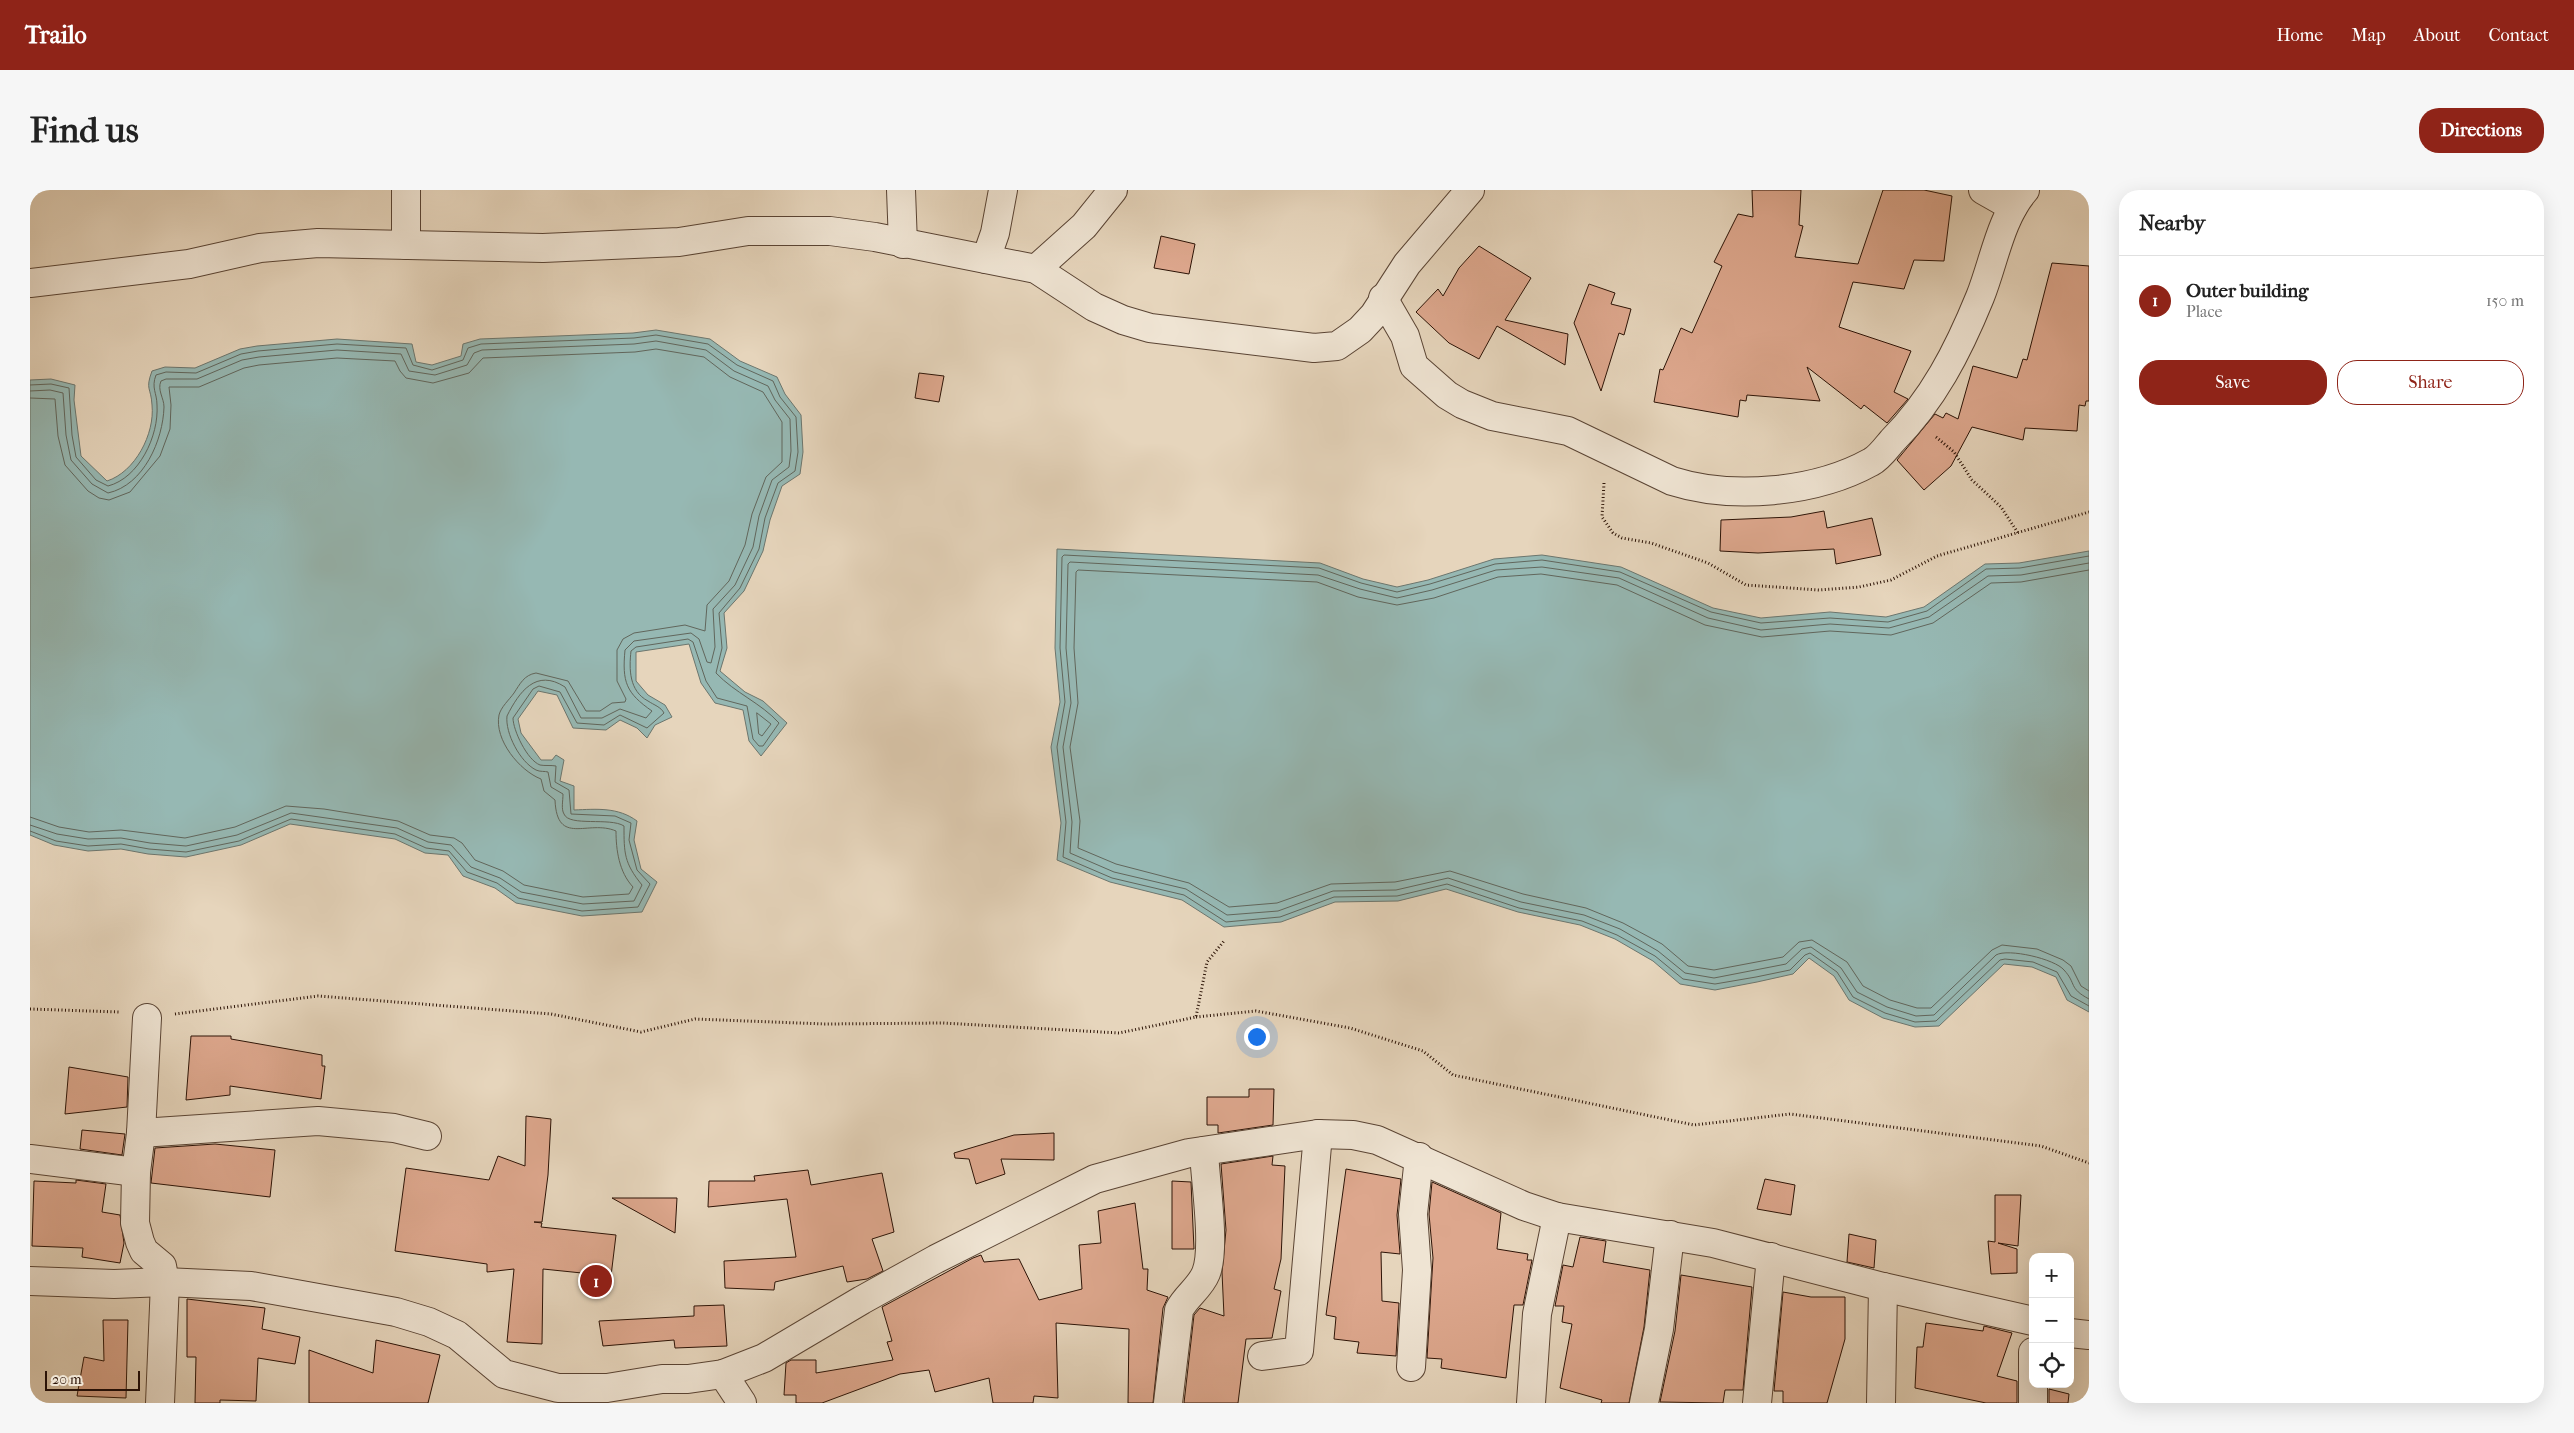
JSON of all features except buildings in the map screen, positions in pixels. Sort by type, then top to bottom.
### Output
[{"type":"street","points":[[406,190],[406,245]]},
{"type":"street","points":[[901,190],[903,244]]},
{"type":"street","points":[[986,259],[995,233],[1003,190]]},
{"type":"street","points":[[1036,269],[1084,226],[1113,190]]},
{"type":"street","points":[[30,283],[189,264],[260,248],[318,243],[543,248],[679,242],[748,231],[830,231],[1036,269],[1094,307],[1123,320],[1150,328],[1314,348],[1337,346],[1360,330],[1374,315],[1407,264],[1470,190]]},
{"type":"street","points":[[1384,298],[1404,336],[1414,366],[1447,395],[1462,404],[1492,416],[1568,431],[1672,481],[1687,486],[1728,490],[1789,489],[1822,482],[1872,462],[1914,419],[1944,376],[1980,296],[2019,199],[1983,190]]},
{"type":"street","points":[[147,1018],[136,1172],[135,1223],[137,1234],[144,1250],[162,1266],[165,1282],[160,1403]]},
{"type":"street","points":[[140,1133],[318,1121],[394,1128],[427,1136]]},
{"type":"street","points":[[1262,1356],[1299,1351],[1318,1134]]},
{"type":"street","points":[[30,1281],[114,1284],[165,1282],[251,1286],[408,1314],[457,1335],[504,1374],[558,1388],[608,1388],[662,1379],[688,1379],[723,1374],[764,1358],[862,1300],[1094,1179],[1164,1159],[1318,1134],[1353,1135],[1377,1140],[1419,1157],[1524,1206],[1557,1217],[1670,1235],[1770,1257],[1883,1287],[2029,1319]]},
{"type":"street","points":[[1168,1403],[1179,1310],[1184,1301],[1203,1280],[1209,1260],[1204,1151]]},
{"type":"street","points":[[1411,1367],[1418,1270],[1413,1214],[1419,1157]]},
{"type":"street","points":[[30,1159],[136,1172]]},
{"type":"street","points":[[1531,1403],[1537,1314],[1557,1217]]},
{"type":"street","points":[[1644,1403],[1659,1329],[1670,1235]]},
{"type":"street","points":[[1757,1403],[1770,1257]]},
{"type":"street","points":[[1881,1403],[1883,1287]]},
{"type":"street","points":[[2074,1333],[2089,1335]]},
{"type":"street","points":[[723,1374],[742,1403]]},
{"type":"street","points":[[2033,1388],[2033,1403]]},
{"type":"path","points":[[1914,419],[1954,452],[1972,480],[2001,507],[2018,533]]},
{"type":"path","points":[[1608,450],[1602,517],[1613,533],[1622,538],[1651,543],[1708,563],[1746,585],[1819,590],[1859,587],[1891,580],[1937,556],[2089,512]]},
{"type":"path","points":[[1196,1016],[1207,962],[1224,941]]},
{"type":"path","points":[[30,1009],[133,1012],[143,1013],[147,1018],[318,996],[552,1014],[641,1032],[694,1019],[825,1024],[943,1023],[1119,1033],[1196,1016],[1256,1011],[1350,1028],[1423,1051],[1453,1075],[1694,1125],[1790,1114],[2041,1146],[2089,1163]]},
{"type":"water","points":[[656,330],[710,339],[740,361],[777,377],[785,394],[801,415],[803,452],[800,474],[782,486],[770,520],[763,551],[744,591],[724,613],[727,648],[720,671],[745,692],[763,701],[787,723],[761,756],[749,741],[743,710],[715,703],[701,683],[689,644],[636,652],[636,681],[648,695],[665,705],[672,717],[655,725],[647,738],[637,728],[620,720],[606,730],[573,728],[557,695],[538,691],[518,719],[521,733],[541,760],[552,760],[556,755],[564,760],[560,781],[574,786],[574,810],[599,809],[615,811],[630,816],[637,821],[634,840],[641,869],[657,882],[642,912],[582,916],[516,903],[495,888],[463,876],[448,855],[425,853],[395,839],[290,824],[241,845],[186,857],[148,854],[121,849],[88,851],[54,845],[30,835],[30,380],[51,379],[75,385],[74,400],[81,456],[107,481],[126,469],[141,450],[150,428],[152,416],[150,377],[152,371],[165,367],[195,368],[240,349],[257,346],[337,339],[412,344],[416,362],[432,365],[461,356],[463,344],[480,339],[633,333]]},
{"type":"water","points":[[1057,549],[1320,563],[1363,579],[1397,587],[1428,580],[1494,559],[1542,555],[1621,567],[1713,608],[1761,618],[1830,612],[1886,617],[1924,607],[1985,564],[2019,563],[2089,551],[2089,1012],[2067,1000],[2056,977],[2032,967],[2004,964],[1939,1026],[1915,1027],[1883,1018],[1849,1000],[1834,976],[1809,958],[1793,974],[1757,982],[1715,990],[1680,984],[1653,961],[1615,939],[1580,925],[1518,912],[1446,889],[1398,901],[1335,902],[1281,922],[1224,927],[1182,900],[1110,882],[1057,860],[1061,823],[1051,747],[1060,702],[1055,648]]},
{"type":"place","name":"Outer building","points":[[596,1281]]}]
